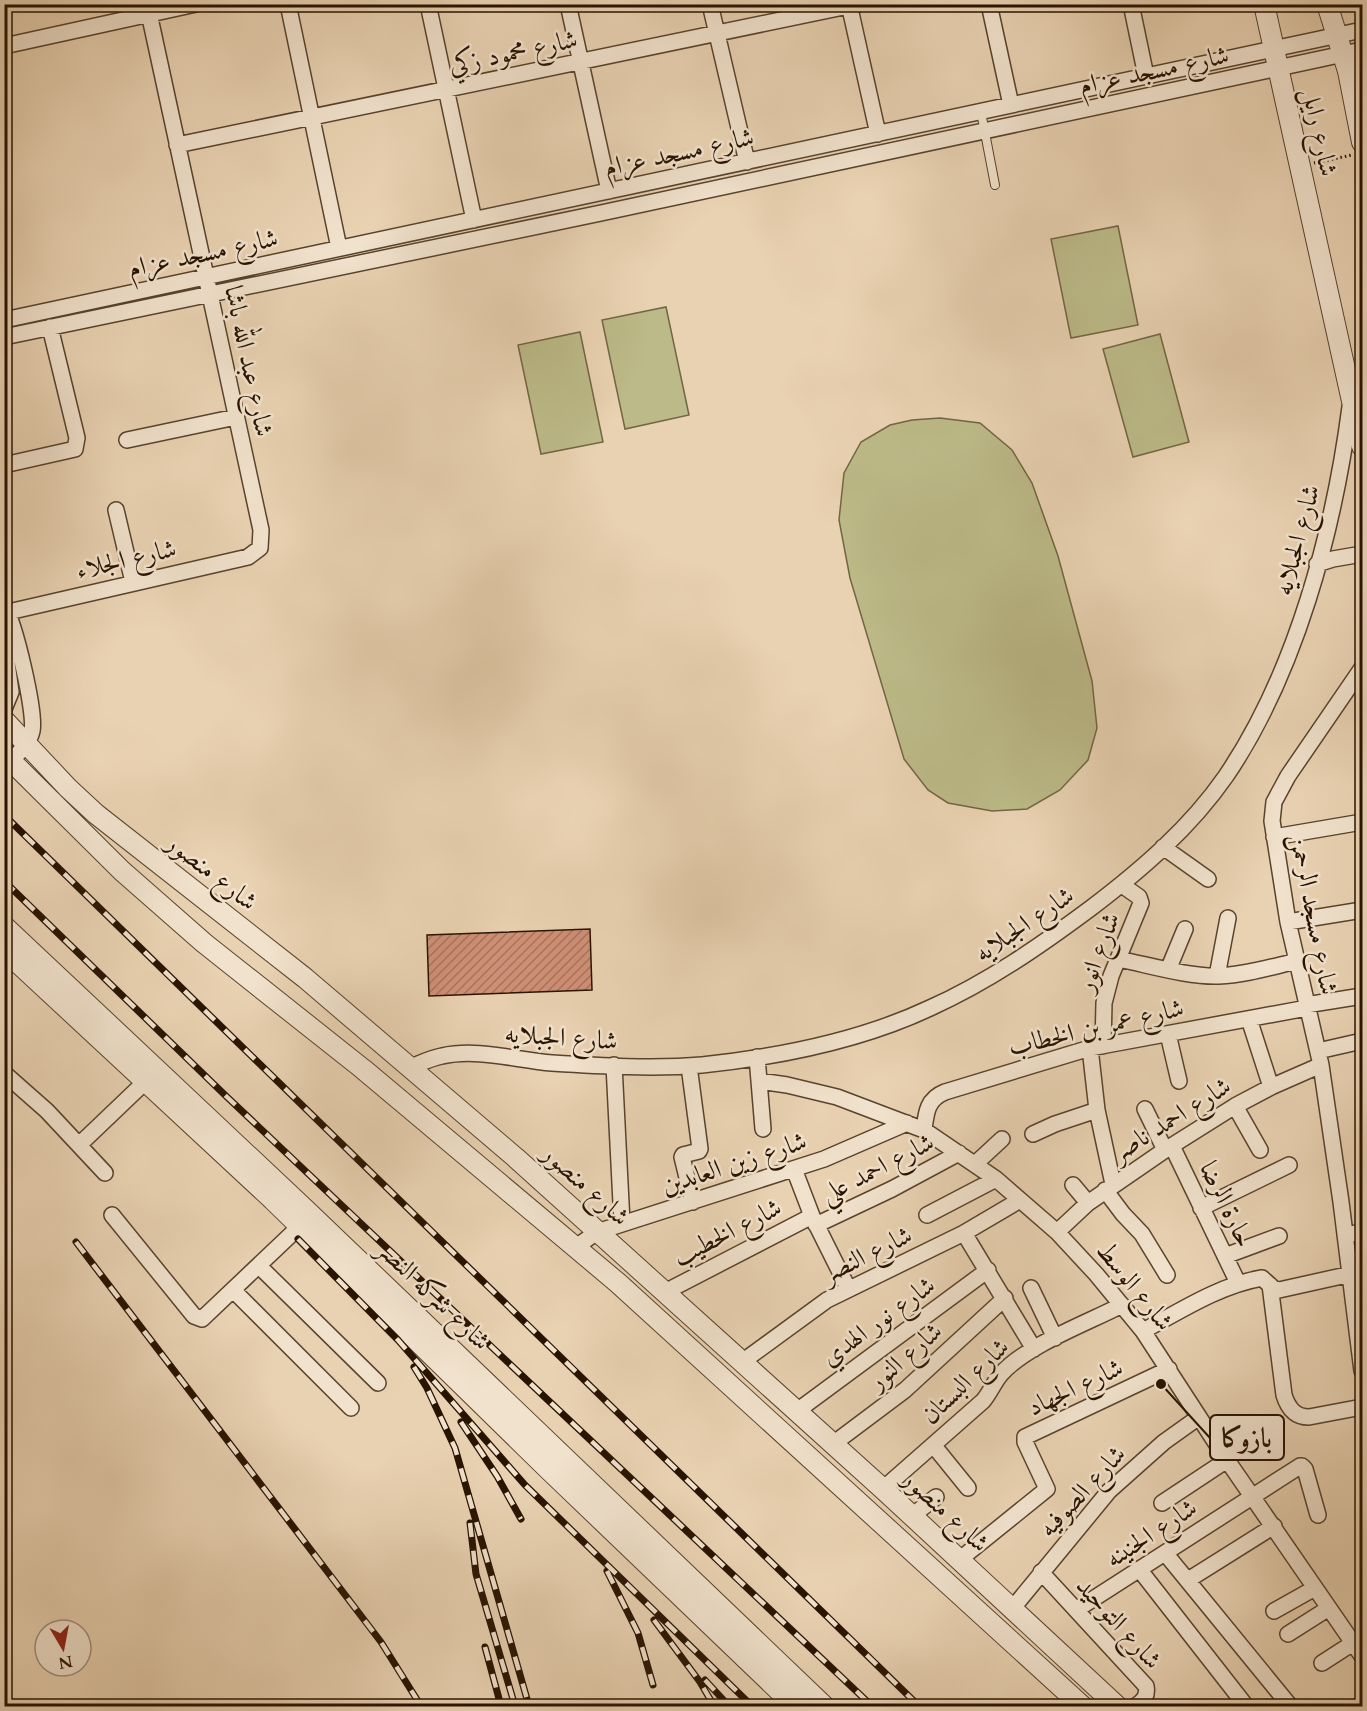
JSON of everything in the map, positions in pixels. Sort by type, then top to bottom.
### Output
[{"type":"street","points":[[4,46],[148,10],[196,4]]},
{"type":"street","points":[[288,4],[339,248]]},
{"type":"street","points":[[428,4],[474,220]]},
{"type":"street","points":[[568,4],[609,191]]},
{"type":"street","points":[[710,4],[747,162]]},
{"type":"street","points":[[989,4],[1011,105]]},
{"type":"street","points":[[1131,4],[1146,76]]},
{"type":"street","name":"شارع رايل","points":[[1264,4],[1362,446]]},
{"type":"street","name":"شارع رايل","points":[[1327,4],[1348,47],[1362,142]]},
{"type":"street","points":[[852,5],[878,134]]},
{"type":"street","name":"شارع محمود زكي","points":[[177,145],[852,5]]},
{"type":"street","name":"شارع عبد الله باشا","points":[[148,10],[261,530],[261,542],[257,552]]},
{"type":"street","name":"شارع مسجد عزام","points":[[4,320],[1146,76],[1348,47],[1362,30]]},
{"type":"street","name":"شارع مسجد عزام","points":[[4,337],[985,131],[1276,59]]},
{"type":"street","points":[[4,465],[75,449],[77,438],[50,327]]},
{"type":"street","name":"شارع الجبلايه","points":[[411,1067],[438,1056],[466,1054],[549,1063],[689,1066],[757,1057],[815,1046],[928,1010],[1011,965],[1122,885],[1163,848],[1225,777],[1251,736],[1286,665],[1317,564],[1344,453],[1352,398]]},
{"type":"street","points":[[127,440],[237,417]]},
{"type":"street","points":[[116,510],[133,582]]},
{"type":"street","name":"شارع الجلاء","points":[[6,610],[237,559],[257,552]]},
{"type":"street","points":[[1317,564],[1362,554]]},
{"type":"street","points":[[6,610],[17,640],[32,715],[32,733],[27,744],[8,758]]},
{"type":"street","points":[[4,641],[11,692],[4,709]]},
{"type":"street","name":"شارع مسجد الرحمن","points":[[1362,668],[1294,767],[1279,792],[1272,812],[1288,922],[1319,1058],[1351,1274],[1358,1305],[1362,1371]]},
{"type":"street","name":"شارع منصور","points":[[4,720],[68,788],[96,814],[305,978],[516,1158],[883,1489],[1117,1707]]},
{"type":"street","name":"شارع منصور","points":[[8,758],[122,872],[204,943],[363,1069],[576,1247],[703,1360],[1082,1707]]},
{"type":"street","points":[[1274,837],[1362,822]]},
{"type":"street","points":[[1163,848],[1208,879]]},
{"type":"street","name":"شارع انور","points":[[1109,1187],[1097,1110],[1097,1047],[1104,1003],[1141,903],[1139,897],[1122,885]]},
{"type":"street","points":[[1288,922],[1362,910]]},
{"type":"street","points":[[1217,976],[1228,918]]},
{"type":"street","name":"شارع شركه النصر","points":[[4,926],[306,1210],[824,1707]]},
{"type":"street","points":[[1168,970],[1185,929]]},
{"type":"street","name":"شارع شركه النصر","points":[[4,950],[300,1226],[795,1707]]},
{"type":"street","points":[[1119,959],[1168,970],[1217,976],[1261,970],[1297,961]]},
{"type":"street","points":[[283,1005],[305,978]]},
{"type":"street","name":"شارع عمر بن الخطاب","points":[[924,1130],[929,1103],[940,1094],[1097,1047],[1362,996]]},
{"type":"street","points":[[1249,1019],[1270,1087]]},
{"type":"street","points":[[1168,1034],[1179,1081]]},
{"type":"street","name":"شارع احمد ناصر","points":[[1057,1232],[1109,1187],[1235,1106],[1319,1058],[1362,1041]]},
{"type":"street","points":[[757,1057],[764,1129]]},
{"type":"street","points":[[614,1065],[622,1224]]},
{"type":"street","points":[[689,1066],[700,1149],[698,1152],[682,1157],[693,1202]]},
{"type":"street","points":[[4,1073],[47,1111],[105,1173]]},
{"type":"street","points":[[79,1145],[146,1081]]},
{"type":"street","name":"شارع الوسط","points":[[759,1081],[787,1084],[837,1097],[924,1130],[996,1179],[1057,1232],[1143,1330],[1198,1417],[1362,1656]]},
{"type":"street","points":[[1235,1106],[1260,1150]]},
{"type":"street","name":"حارة الرضا","points":[[1145,1109],[1201,1208],[1238,1283]]},
{"type":"street","points":[[1033,1134],[1097,1110]]},
{"type":"street","name":"شارع زين العابدين","points":[[576,1247],[597,1232],[794,1169],[853,1148],[907,1122]]},
{"type":"street","points":[[975,1164],[1002,1138]]},
{"type":"street","name":"شارع احمد علي","points":[[814,1220],[892,1190],[959,1153]]},
{"type":"street","points":[[1201,1208],[1289,1165]]},
{"type":"street","points":[[794,1169],[814,1220],[848,1288]]},
{"type":"street","points":[[927,1215],[996,1179]]},
{"type":"street","points":[[1073,1185],[1088,1203]]},
{"type":"street","points":[[1109,1187],[1123,1214],[1142,1234],[1167,1275]]},
{"type":"street","name":"شارع النصر","points":[[742,1362],[809,1312],[848,1288],[964,1233],[1020,1200]]},
{"type":"street","points":[[112,1215],[196,1318],[204,1318],[300,1226]]},
{"type":"street","name":"شارع الخطيب","points":[[664,1292],[814,1220]]},
{"type":"street","points":[[1346,1235],[1362,1232]]},
{"type":"street","points":[[964,1233],[1034,1349]]},
{"type":"street","points":[[1225,1256],[1279,1236]]},
{"type":"street","points":[[259,1266],[378,1383]]},
{"type":"street","name":"شارع نور الهدي","points":[[796,1411],[988,1270]]},
{"type":"street","points":[[1143,1330],[1238,1283],[1262,1278],[1279,1290],[1351,1274]]},
{"type":"street","points":[[1270,1285],[1284,1395],[1291,1410],[1302,1417],[1309,1417],[1362,1407]]},
{"type":"street","points":[[1031,1288],[1055,1338]]},
{"type":"street","points":[[233,1290],[351,1408]]},
{"type":"street","name":"شارع النور","points":[[833,1444],[905,1390],[1005,1298]]},
{"type":"street","name":"شارع البستان","points":[[883,1489],[989,1394],[1000,1375],[1015,1361],[1055,1338],[1122,1305]]},
{"type":"street","name":"شارع الجهاد","points":[[959,1560],[1047,1489],[1025,1442],[1025,1437],[1169,1369]]},
{"type":"street","name":"شارع الصوفيه","points":[[1012,1609],[1109,1491],[1164,1442],[1198,1417]]},
{"type":"street","points":[[933,1446],[968,1488]]},
{"type":"street","points":[[1162,1503],[1227,1460]]},
{"type":"street","name":"شارع الجنينه","points":[[1076,1610],[1302,1466],[1305,1469],[1318,1515]]},
{"type":"street","points":[[912,1516],[936,1497]]},
{"type":"street","points":[[1188,1580],[1274,1526]]},
{"type":"street","points":[[1165,1553],[1290,1707]]},
{"type":"street","points":[[1139,1569],[1246,1707]]},
{"type":"street","name":"شارع التوحيد","points":[[1041,1572],[1146,1686],[1148,1693],[1146,1698],[1136,1707]]},
{"type":"street","points":[[1274,1611],[1315,1588]]},
{"type":"street","points":[[1288,1634],[1329,1608]]},
{"type":"street","points":[[1322,1663],[1353,1643]]},
{"type":"lane","points":[[981,112],[995,185]]},
{"type":"path","points":[[1300,166],[1362,153]]},
{"type":"shaded area","points":[[1118,226],[1138,325],[1071,338],[1051,239]]},
{"type":"shaded area","points":[[666,307],[689,415],[625,429],[602,320]]},
{"type":"shaded area","points":[[580,332],[603,442],[541,454],[518,345]]},
{"type":"shaded area","points":[[1160,334],[1189,442],[1133,457],[1103,349]]},
{"type":"shaded area","points":[[940,418],[980,423],[1012,450],[1032,483],[1058,556],[1092,681],[1097,728],[1088,760],[1060,790],[1027,809],[992,811],[948,803],[928,790],[904,759],[850,578],[839,520],[844,473],[861,442],[890,425],[912,420]]},
{"type":"building","points":[[590,929],[592,990],[429,996],[427,935]]},
{"type":"railway","points":[[4,815],[919,1706]]},
{"type":"railway","points":[[4,881],[227,1097],[872,1706]]},
{"type":"railway","points":[[298,1239],[398,1340],[525,1485],[752,1706]]},
{"type":"railway","points":[[76,1242],[381,1642],[421,1706]]},
{"type":"railway","points":[[414,1367],[427,1388],[455,1448],[529,1706]]},
{"type":"railway","points":[[461,1422],[497,1476],[521,1519]]},
{"type":"railway","points":[[470,1523],[476,1574],[515,1706]]},
{"type":"railway","points":[[607,1571],[638,1633],[653,1685]]},
{"type":"railway","points":[[654,1620],[700,1682],[714,1706]]},
{"type":"railway","points":[[485,1647],[501,1706]]},
{"type":"railway","points":[[705,1680],[729,1706]]},
{"type":"place","name":"بازوكا","points":[[1161,1384]]}]
